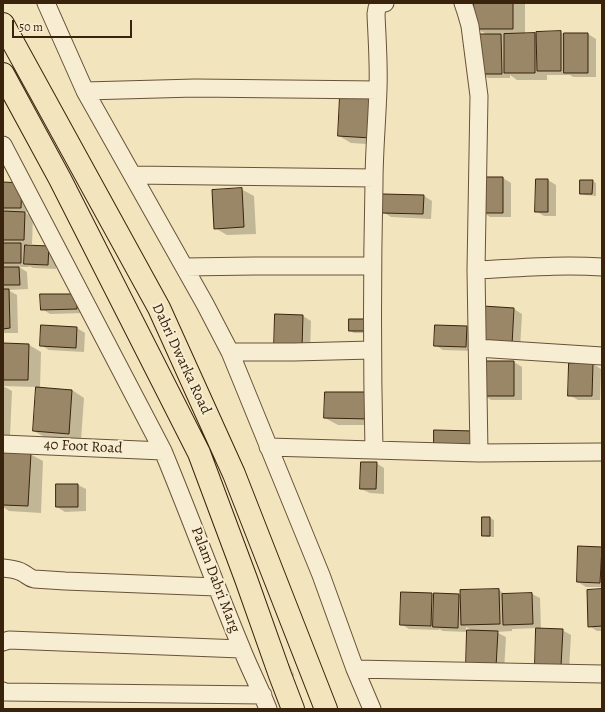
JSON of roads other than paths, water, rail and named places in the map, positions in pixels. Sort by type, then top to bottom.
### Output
[{"type":"main road","name":"Dabri Dwarka Road","points":[[3,24],[159,308],[234,474],[326,709]]},
{"type":"main road","name":"Dabri Dwarka Road","points":[[3,74],[60,179],[199,453],[293,709]]},
{"type":"street","points":[[46,3],[85,92],[185,267],[230,352],[321,575],[372,709]]},
{"type":"street","points":[[374,450],[372,266],[378,90],[376,14],[377,8],[380,4],[385,3]]},
{"type":"street","points":[[462,3],[470,26],[479,96],[476,270],[479,453]]},
{"type":"street","points":[[85,92],[195,88],[378,90]]},
{"type":"street","name":"Palam Dabri Marg","points":[[5,152],[163,451],[185,503],[241,649],[266,702]]},
{"type":"street","points":[[133,175],[374,178]]},
{"type":"street","points":[[185,267],[372,266]]},
{"type":"street","points":[[476,270],[536,267],[602,267]]},
{"type":"street","points":[[477,348],[602,356]]},
{"type":"street","points":[[230,352],[372,350]]},
{"type":"street","name":"40 Foot Road","points":[[3,444],[163,451]]},
{"type":"street","points":[[268,447],[479,453],[602,452]]},
{"type":"street","points":[[3,568],[22,572],[34,579],[216,587]]},
{"type":"street","points":[[3,642],[9,640],[241,649]]},
{"type":"street","points":[[356,669],[602,674]]},
{"type":"street","points":[[4,694],[266,702]]},
{"type":"tunnel","points":[[280,675],[308,662]]}]
